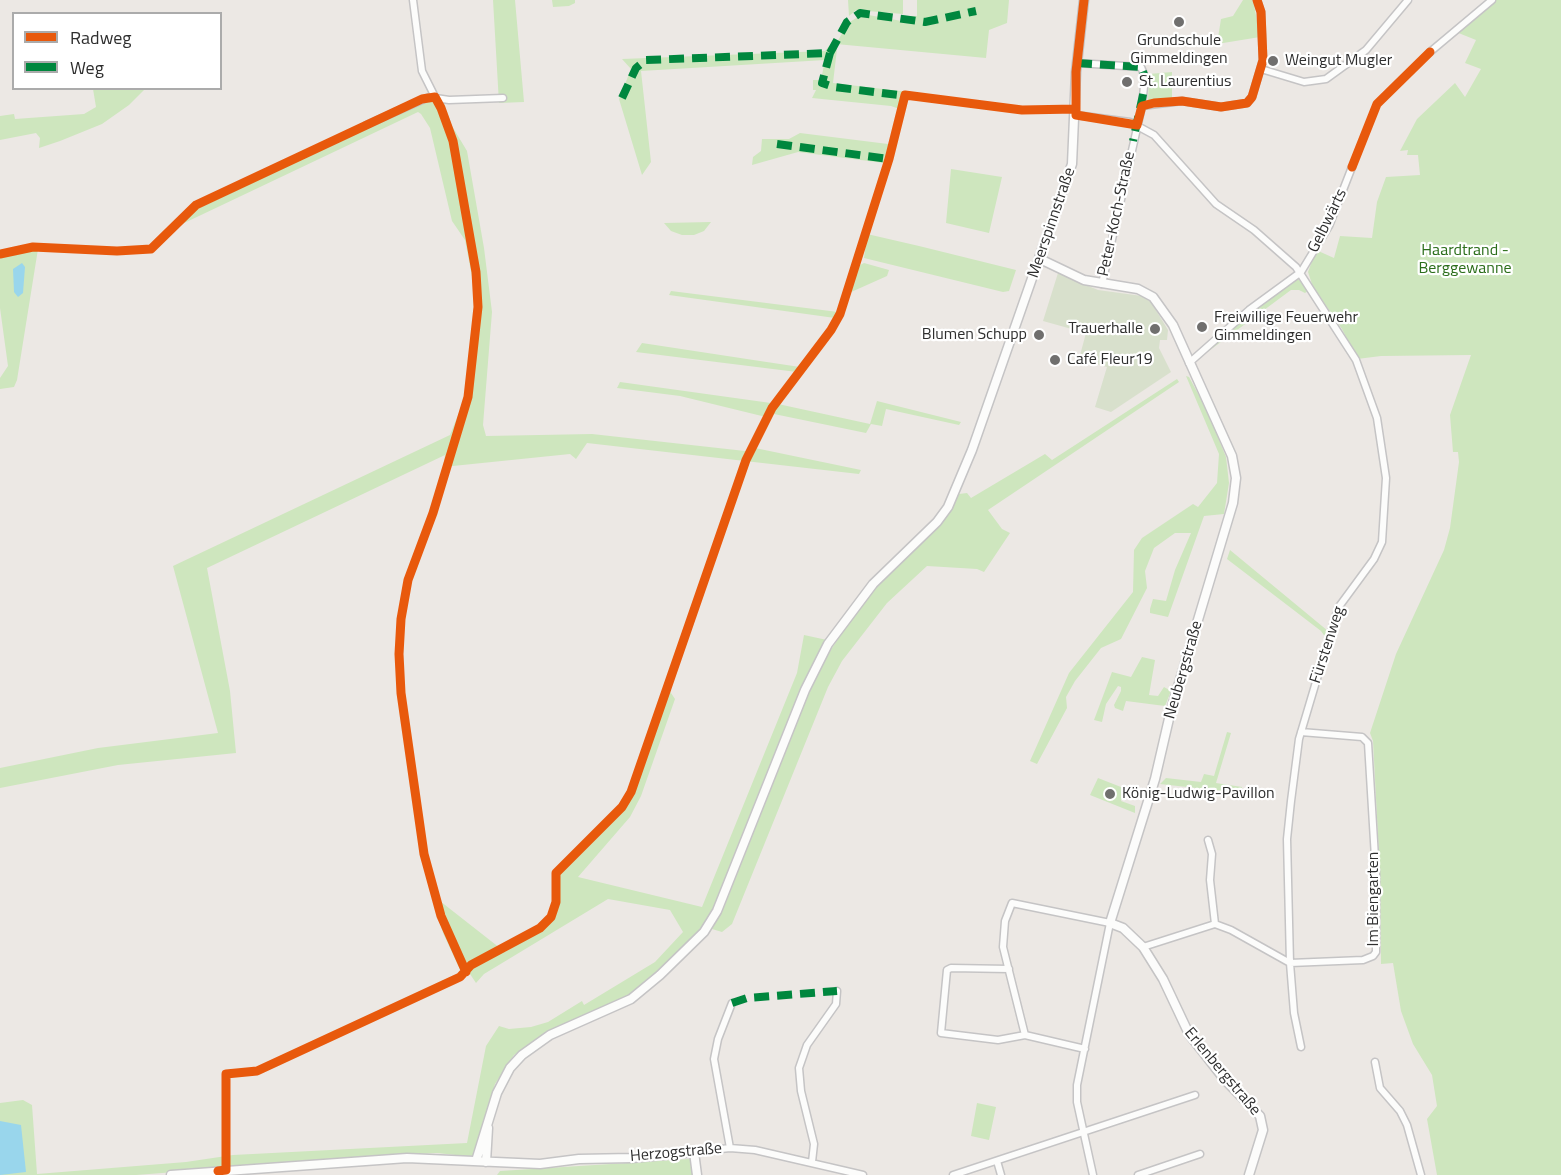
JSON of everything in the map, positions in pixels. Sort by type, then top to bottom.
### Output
[{"type":"street","points":[[413,0],[422,71],[435,97]]},
{"type":"street","name":"Meerspinnstraße","points":[[488,1127],[496,1093],[510,1068],[522,1055],[541,1040],[631,999],[674,962],[710,923],[818,662],[840,625],[865,592],[937,522],[948,507],[1046,244],[1072,164],[1077,63],[1084,0]]},
{"type":"street","points":[[1142,106],[1182,101],[1221,106],[1243,105],[1250,100],[1261,69],[1262,25],[1257,0]]},
{"type":"street","points":[[1261,69],[1304,82],[1326,80],[1366,50],[1408,0]]},
{"type":"street","points":[[1430,52],[1492,0]]},
{"type":"street","name":"Peter-Koch-Straße","points":[[1077,63],[1141,67],[1145,77],[1142,106],[1102,285]]},
{"type":"street","points":[[366,125],[422,99],[435,97],[449,100],[503,98]]},
{"type":"street","points":[[1076,115],[1137,125]]},
{"type":"street","name":"Fürstenweg","points":[[1137,125],[1159,138],[1216,204],[1263,237],[1301,272],[1347,344],[1365,379],[1381,437],[1386,502],[1382,542],[1374,559],[1338,608],[1301,732],[1287,839],[1290,963],[1294,1013],[1301,1047]]},
{"type":"street","name":"Gelbwärts","points":[[1301,272],[1329,226],[1352,167]]},
{"type":"street","name":"Neubergstraße","points":[[1040,259],[1052,262],[1078,278],[1102,285],[1138,289],[1153,297],[1167,315],[1188,364],[1211,405],[1232,456],[1236,478],[1233,503],[1171,710],[1155,779],[1110,923],[1077,1094],[1093,1175]]},
{"type":"street","points":[[1188,364],[1249,310],[1301,272]]},
{"type":"street","name":"Im Biengarten","points":[[1290,963],[1363,960],[1370,958],[1376,952],[1376,874],[1368,743],[1362,737],[1301,732]]},
{"type":"street","points":[[1208,840],[1212,849],[1210,880],[1215,924]]},
{"type":"street","points":[[1025,1035],[1003,947],[1005,921],[1012,903],[1110,923]]},
{"type":"street","name":"Erlenbergstraße","points":[[1110,923],[1124,928],[1143,947],[1163,979],[1189,1034],[1225,1080],[1257,1112],[1262,1121],[1262,1137],[1250,1175]]},
{"type":"street","points":[[1143,947],[1215,924],[1231,930],[1290,963]]},
{"type":"street","points":[[1009,969],[948,969],[940,1029],[944,1034],[998,1040],[1025,1035],[1085,1049]]},
{"type":"street","points":[[812,1162],[814,1144],[801,1091],[799,1068],[807,1045],[836,1004],[837,991]]},
{"type":"street","points":[[730,1148],[714,1059],[718,1039],[732,1004]]},
{"type":"street","points":[[1375,1062],[1380,1088],[1400,1111],[1407,1125],[1421,1175]]},
{"type":"street","points":[[953,1175],[1195,1095]]},
{"type":"street","points":[[476,1161],[488,1127]]},
{"type":"street","points":[[486,1162],[488,1127]]},
{"type":"street","name":"Herzogstraße","points":[[171,1175],[417,1158],[540,1164],[730,1148],[754,1150],[864,1175]]},
{"type":"street","points":[[694,1152],[698,1175]]},
{"type":"street","points":[[1138,1175],[1200,1154]]},
{"type":"street","points":[[997,1161],[1001,1175]]},
{"type":"green space","points":[[493,0],[515,0],[524,102],[499,103]]},
{"type":"green space","points":[[552,0],[575,0],[575,3],[569,6],[553,7]]},
{"type":"green space","points":[[848,0],[903,0],[903,14],[856,10],[849,16]]},
{"type":"green space","points":[[917,0],[1009,0],[1007,23],[989,30],[986,58],[836,44],[848,23],[863,14],[907,22],[911,16],[917,16]]},
{"type":"green space","points":[[1243,0],[1252,0],[1260,37],[1217,44],[1221,19],[1233,16]]},
{"type":"green space","name":"Haardtrand - Berggewanne","points":[[1496,0],[1561,0],[1561,1175],[1437,1175],[1427,1119],[1437,1106],[1432,1075],[1413,1044],[1401,1011],[1393,963],[1381,964],[1380,874],[1373,741],[1370,733],[1396,654],[1444,550],[1450,528],[1459,462],[1458,452],[1453,452],[1450,415],[1471,355],[1381,356],[1357,359],[1342,329],[1313,287],[1308,272],[1316,250],[1334,258],[1340,236],[1372,238],[1377,202],[1386,177],[1420,175],[1418,155],[1407,155],[1408,150],[1400,151],[1417,119],[1455,83],[1465,97],[1481,69],[1465,63],[1476,40],[1456,32]]},
{"type":"green space","points":[[829,46],[837,49],[833,83],[908,92],[905,111],[891,106],[812,98],[816,90],[813,90],[813,80],[821,80],[825,60],[641,71],[651,162],[642,175],[619,99],[631,69],[622,59],[825,51]]},
{"type":"green space","points":[[1172,72],[1172,98],[1148,101],[1149,74]]},
{"type":"green space","points":[[93,90],[144,90],[129,105],[102,124],[60,141],[39,148],[40,138],[36,133],[0,140],[0,116],[14,114],[15,119],[84,114],[96,107]]},
{"type":"green space","points":[[433,101],[444,103],[452,126],[467,151],[484,248],[492,312],[483,425],[486,436],[592,434],[745,451],[755,448],[861,470],[859,474],[587,443],[576,459],[570,454],[443,467],[445,455],[207,568],[230,691],[236,753],[118,765],[0,788],[0,768],[98,748],[218,733],[173,566],[450,435],[462,405],[470,368],[475,292],[465,240],[452,221],[430,128],[421,114],[418,112],[180,225],[191,212],[416,105]]},
{"type":"green space","points":[[800,133],[896,145],[891,158],[884,163],[798,152],[752,165],[753,157],[761,151],[762,139],[789,139]]},
{"type":"green space","points":[[951,169],[1002,177],[989,233],[946,223]]},
{"type":"green space","points":[[711,222],[704,231],[694,235],[682,235],[671,231],[664,223]]},
{"type":"green space","points":[[867,234],[1016,270],[1009,291],[1003,292],[864,258]]},
{"type":"green space","points":[[38,249],[17,380],[14,387],[0,389],[0,378],[8,366],[0,308],[0,257]]},
{"type":"green space","points":[[864,263],[889,270],[887,276],[849,293],[858,266]]},
{"type":"green space","points":[[1058,273],[1098,290],[1142,296],[1151,302],[1168,330],[1167,340],[1160,340],[1159,348],[1171,372],[1111,412],[1095,407],[1107,367],[1079,359],[1086,333],[1043,321]]},
{"type":"green space","points":[[1298,279],[1309,290],[1305,293],[1291,290],[1198,359],[1254,309]]},
{"type":"green space","points":[[671,291],[838,312],[835,318],[669,295]]},
{"type":"green space","points":[[642,343],[800,367],[797,372],[636,352]]},
{"type":"green space","points":[[1186,376],[1189,377],[1208,412],[1226,457],[1229,483],[1224,514],[1204,516],[1168,617],[1150,613],[1150,609],[1153,599],[1166,601],[1175,570],[1191,533],[1175,533],[1154,548],[1145,571],[1147,588],[1121,639],[1101,648],[1075,681],[1066,697],[1067,708],[1037,764],[1030,761],[1069,673],[1133,592],[1134,550],[1142,538],[1193,504],[1198,507],[1217,483],[1219,454]]},
{"type":"green space","points":[[1177,379],[1179,382],[988,510],[1002,529],[1010,533],[984,572],[977,569],[927,566],[887,603],[842,661],[828,687],[732,924],[722,932],[712,929],[724,907],[818,670],[861,603],[935,530],[950,512],[959,494],[967,493],[971,498],[1045,454],[1052,460]]},
{"type":"green space","points":[[620,382],[778,404],[870,424],[877,401],[961,422],[959,425],[886,409],[882,426],[871,424],[866,433],[774,414],[770,418],[680,396],[617,388]]},
{"type":"green space","points":[[1230,550],[1328,631],[1326,638],[1321,631],[1227,559]]},
{"type":"green space","points":[[804,635],[827,640],[808,675],[712,912],[694,937],[631,996],[572,1021],[514,1055],[495,1084],[474,1157],[437,1153],[136,1175],[0,1175],[0,1103],[23,1100],[32,1105],[37,1174],[186,1162],[233,1155],[467,1143],[486,1046],[499,1026],[509,1029],[531,1027],[548,1022],[582,1001],[584,1005],[655,962],[683,932],[670,910],[608,899],[484,974],[476,983],[470,974],[462,974],[443,933],[431,894],[505,952],[539,931],[556,913],[560,873],[616,817],[632,796],[669,690],[675,699],[641,796],[630,817],[578,877],[702,907],[797,673]]},
{"type":"green space","points":[[1142,657],[1155,660],[1149,695],[1158,696],[1164,687],[1171,691],[1165,706],[1126,701],[1123,711],[1115,708],[1114,705],[1121,691],[1121,687],[1118,686],[1106,704],[1102,722],[1094,720],[1112,672],[1131,677]]},
{"type":"green space","points":[[1227,732],[1231,733],[1216,783],[1242,787],[1241,793],[1160,784],[1166,778],[1201,782],[1204,774],[1214,776]]},
{"type":"green space","points":[[1098,778],[1126,789],[1121,801],[1135,806],[1135,813],[1090,795]]},
{"type":"green space","points":[[977,1103],[996,1107],[989,1140],[971,1136]]},
{"type":"green space","points":[[690,1159],[694,1175],[497,1175],[500,1171]]},
{"type":"water","points":[[22,263],[25,267],[23,293],[18,297],[14,292],[13,269]]},
{"type":"water","points":[[0,1121],[21,1125],[26,1172],[0,1175]]},
{"type":"marked path","points":[[622,98],[636,68],[646,60],[830,53],[847,22],[860,13],[925,22],[976,11]]},
{"type":"marked path","points":[[830,53],[822,83],[834,87],[907,96]]},
{"type":"marked path","points":[[1077,63],[1141,67],[1145,77],[1144,90],[1133,141]]},
{"type":"marked path","points":[[777,144],[889,159]]},
{"type":"marked path","points":[[732,1003],[747,998],[837,991]]},
{"type":"cycle path","points":[[1084,0],[1076,72],[1076,115],[1137,125],[1142,106],[1154,103],[1182,101],[1221,107],[1247,103],[1252,97],[1263,60],[1261,12],[1257,0]]},
{"type":"cycle path","points":[[1352,167],[1377,104],[1430,52]]},
{"type":"cycle path","points":[[218,1171],[226,1170],[226,1074],[257,1071],[460,977],[471,965],[540,928],[551,917],[556,902],[556,873],[622,807],[631,792],[746,460],[772,408],[831,330],[840,314],[889,159],[905,95],[1022,110],[1076,109]]},
{"type":"cycle path","points":[[0,254],[33,247],[117,251],[151,249],[196,205],[422,99],[435,97],[453,141],[476,272],[478,307],[468,397],[433,513],[408,580],[401,619],[399,654],[401,693],[424,854],[441,916],[466,972]]},
{"type":"place","name":"Grundschule Gimmeldingen","points":[[1179,22]]},
{"type":"place","name":"Weingut Mugler","points":[[1273,61]]},
{"type":"place","name":"St. Laurentius","points":[[1127,82]]},
{"type":"place","name":"Freiwillige Feuerwehr Gimmeldingen","points":[[1202,327]]},
{"type":"place","name":"Trauerhalle","points":[[1155,329]]},
{"type":"place","name":"Blumen Schupp","points":[[1039,335]]},
{"type":"place","name":"Café Fleur19","points":[[1055,360]]},
{"type":"place","name":"König-Ludwig-Pavillon","points":[[1110,794]]}]
